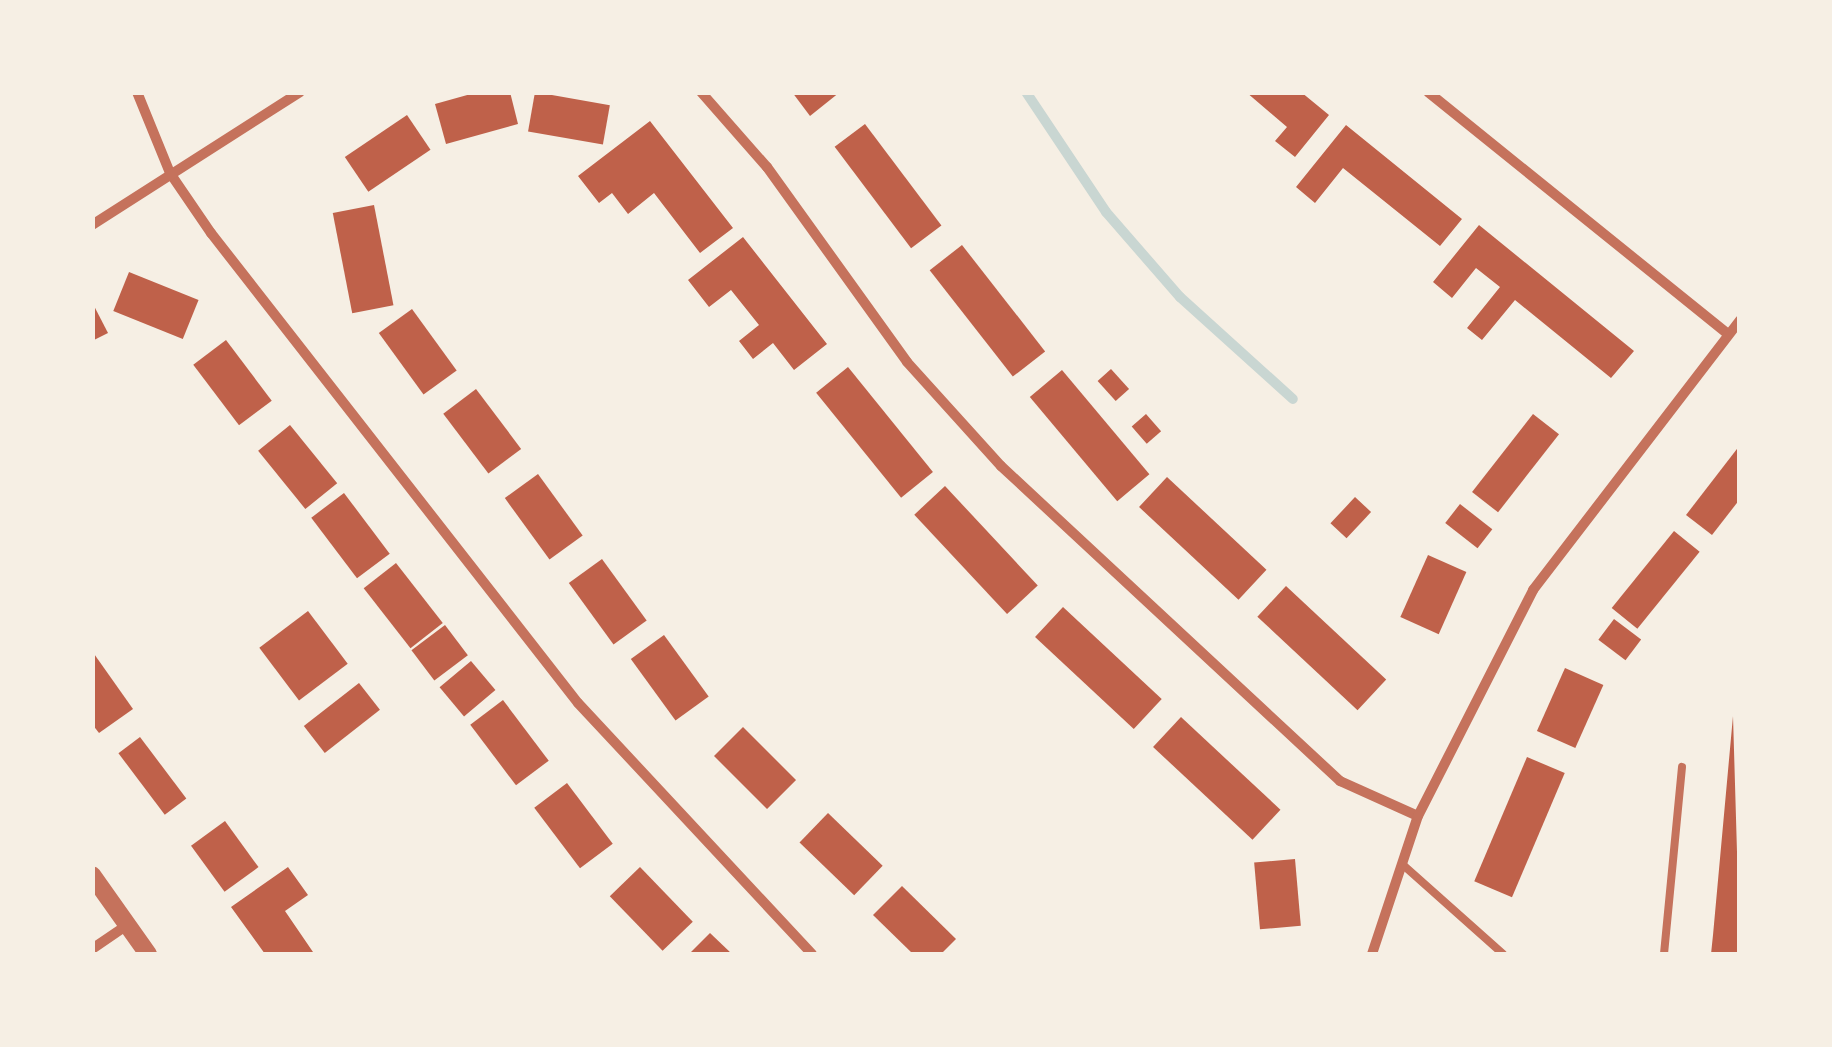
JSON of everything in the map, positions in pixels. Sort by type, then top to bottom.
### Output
[{"type":"street","points":[[137,92],[170,173],[578,703],[812,954]]},
{"type":"street","points":[[92,225],[300,92]]},
{"type":"street","points":[[701,92],[768,167],[907,362],[1002,466],[1340,781],[1418,816]]},
{"type":"street","points":[[1428,92],[1728,334]]},
{"type":"street","points":[[1372,954],[1418,816],[1533,590],[1740,320]]},
{"type":"street","points":[[92,875],[148,954]]},
{"type":"street","points":[[92,949],[127,925]]},
{"type":"lane","points":[[1664,954],[1682,767]]},
{"type":"lane","points":[[1402,864],[1503,954]]},
{"type":"building","points":[[478,92],[510,92],[518,124],[446,144],[435,104]]},
{"type":"building","points":[[535,92],[610,105],[603,145],[528,131]]},
{"type":"building","points":[[792,92],[840,92],[810,116]]},
{"type":"building","points":[[1246,92],[1301,92],[1329,115],[1295,157],[1275,141],[1287,127]]},
{"type":"building","points":[[407,115],[430,150],[368,192],[345,157]]},
{"type":"building","points":[[650,121],[733,228],[700,253],[654,193],[628,214],[612,193],[599,203],[578,176]]},
{"type":"building","points":[[865,124],[941,225],[911,248],[835,147]]},
{"type":"building","points":[[1346,125],[1462,219],[1440,246],[1343,168],[1315,203],[1296,187]]},
{"type":"building","points":[[374,205],[393,305],[352,313],[333,213]]},
{"type":"building","points":[[1479,225],[1634,351],[1611,378],[1515,300],[1482,340],[1467,328],[1500,287],[1476,268],[1452,298],[1433,282]]},
{"type":"building","points":[[743,237],[827,344],[794,370],[773,343],[753,359],[739,341],[759,325],[731,290],[709,307],[688,280]]},
{"type":"building","points":[[962,245],[1045,351],[1013,377],[930,270]]},
{"type":"building","points":[[129,272],[199,300],[183,339],[113,311]]},
{"type":"building","points":[[92,302],[108,333],[92,341]]},
{"type":"building","points":[[412,309],[457,370],[424,395],[379,333]]},
{"type":"building","points":[[226,340],[272,401],[239,425],[193,365]]},
{"type":"building","points":[[848,367],[933,472],[901,498],[816,393]]},
{"type":"building","points":[[1111,369],[1129,389],[1116,401],[1098,381]]},
{"type":"building","points":[[1062,370],[1149,474],[1117,501],[1030,397]]},
{"type":"building","points":[[476,389],[521,449],[488,474],[443,414]]},
{"type":"building","points":[[1146,414],[1161,431],[1147,444],[1132,426]]},
{"type":"building","points":[[1533,414],[1559,434],[1498,512],[1472,492]]},
{"type":"building","points":[[290,425],[337,483],[305,509],[258,451]]},
{"type":"building","points":[[1740,445],[1740,499],[1712,535],[1686,515]]},
{"type":"building","points":[[538,474],[583,535],[550,560],[505,498]]},
{"type":"building","points":[[1167,477],[1266,570],[1239,600],[1139,507]]},
{"type":"building","points":[[945,486],[1038,585],[1007,614],[914,515]]},
{"type":"building","points":[[344,493],[390,554],[357,578],[311,518]]},
{"type":"building","points":[[1355,497],[1371,512],[1347,538],[1330,523]]},
{"type":"building","points":[[1460,504],[1492,529],[1478,548],[1445,523]]},
{"type":"building","points":[[1674,531],[1700,552],[1637,629],[1612,608]]},
{"type":"building","points":[[1428,555],[1466,572],[1439,634],[1400,617]]},
{"type":"building","points":[[602,559],[647,620],[614,645],[569,583]]},
{"type":"building","points":[[396,563],[443,623],[410,648],[364,588]]},
{"type":"building","points":[[1286,586],[1386,679],[1358,710],[1257,617]]},
{"type":"building","points":[[1063,607],[1162,699],[1134,729],[1035,637]]},
{"type":"building","points":[[308,611],[348,664],[299,700],[259,648]]},
{"type":"building","points":[[1614,619],[1641,639],[1626,660],[1598,640]]},
{"type":"building","points":[[445,625],[468,655],[434,681],[411,650]]},
{"type":"building","points":[[664,635],[709,696],[676,721],[631,659]]},
{"type":"building","points":[[92,651],[133,709],[99,733],[92,724]]},
{"type":"building","points":[[471,661],[495,690],[464,716],[440,687]]},
{"type":"building","points":[[1565,668],[1603,685],[1575,748],[1537,731]]},
{"type":"building","points":[[359,683],[380,710],[325,753],[304,726]]},
{"type":"building","points":[[503,700],[549,761],[516,785],[470,725]]},
{"type":"building","points":[[1733,716],[1740,954],[1711,954],[1713,935]]},
{"type":"building","points":[[1181,717],[1280,810],[1253,840],[1153,747]]},
{"type":"building","points":[[743,727],[796,780],[767,809],[714,756]]},
{"type":"building","points":[[140,737],[186,798],[165,815],[118,753]]},
{"type":"building","points":[[1527,757],[1565,773],[1512,897],[1474,881]]},
{"type":"building","points":[[567,783],[613,844],[580,868],[534,808]]},
{"type":"building","points":[[828,813],[883,866],[854,895],[800,842]]},
{"type":"building","points":[[225,821],[259,867],[225,892],[191,846]]},
{"type":"building","points":[[1295,859],[1301,926],[1260,929],[1254,863]]},
{"type":"building","points":[[288,867],[308,895],[285,911],[313,952],[265,954],[231,907]]},
{"type":"building","points":[[640,867],[693,922],[663,951],[610,896]]},
{"type":"building","points":[[902,886],[956,939],[941,954],[913,954],[873,915]]},
{"type":"building","points":[[710,933],[732,954],[689,954]]},
{"type":"waterway","points":[[1026,92],[1106,212],[1180,297],[1293,399]]}]
